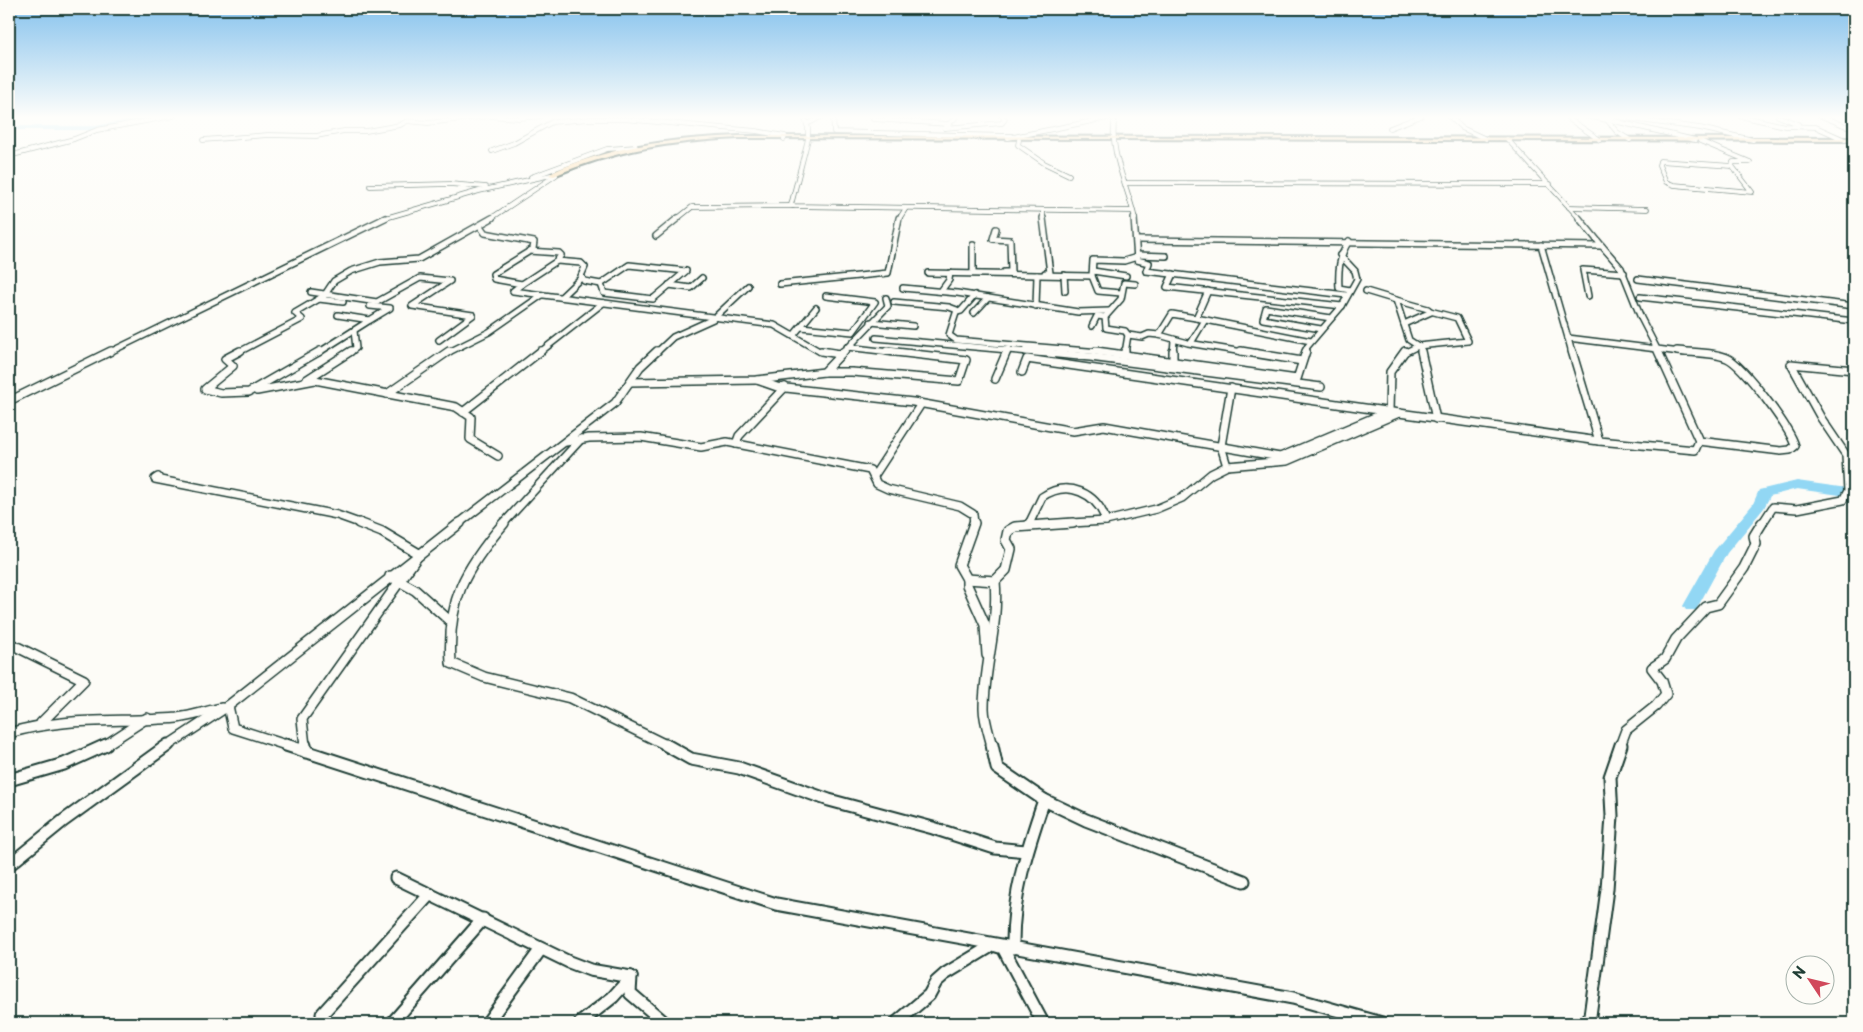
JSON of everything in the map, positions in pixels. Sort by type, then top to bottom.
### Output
[{"type":"main road","points":[[554,175],[578,164]]},
{"type":"main road","points":[[554,175],[586,164]]},
{"type":"street","points":[[513,183],[565,164]]},
{"type":"street","points":[[793,206],[791,205],[801,164]]},
{"type":"street","points":[[1048,164],[1069,175]]},
{"type":"street","points":[[1121,164],[1138,240],[1137,260],[1149,263],[1146,271],[1240,284],[1247,282],[1348,293]]},
{"type":"street","points":[[1022,372],[1027,359],[1399,412],[1436,419],[1599,441],[1694,450],[1698,447],[1699,441],[1641,318],[1624,273],[1532,164]]},
{"type":"street","points":[[1659,164],[1666,182],[1674,185],[1752,192],[1732,166],[1693,164]]},
{"type":"street","points":[[9,401],[391,214],[421,209],[501,186],[554,175]]},
{"type":"street","points":[[498,456],[470,439],[471,417],[456,407],[316,380],[249,392],[221,393],[205,389],[233,366],[225,359],[302,319],[295,313],[319,299],[325,294],[328,286],[359,268],[390,261],[412,262],[480,226],[554,175]]},
{"type":"street","points":[[1125,183],[1550,184]]},
{"type":"street","points":[[370,186],[450,184],[501,186]]},
{"type":"street","points":[[656,236],[692,207],[793,206],[1132,211]]},
{"type":"street","points":[[1569,207],[1647,209]]},
{"type":"street","points":[[780,284],[888,273],[900,218],[906,208]]},
{"type":"street","points":[[935,271],[1050,273],[1043,229],[1043,210]]},
{"type":"street","points":[[480,226],[485,233],[526,239],[534,242],[533,249],[493,274],[494,280],[522,284]]},
{"type":"street","points":[[996,229],[993,239],[1010,240],[1011,272]]},
{"type":"street","points":[[1138,240],[1321,240],[1602,246]]},
{"type":"street","points":[[975,295],[961,311],[957,312],[948,336],[956,340],[1125,354],[1297,379],[1302,361],[1311,341],[1342,306],[1357,278],[1355,271],[1335,244],[1321,240]]},
{"type":"street","points":[[1348,293],[1339,288],[1341,253],[1349,241]]},
{"type":"street","points":[[973,272],[974,245]]},
{"type":"street","points":[[1540,245],[1599,441]]},
{"type":"street","points":[[529,251],[562,254],[557,261],[513,291],[774,326],[819,351],[840,354]]},
{"type":"street","points":[[1122,293],[1098,291],[1092,274],[1093,260],[1124,261],[1137,256],[1166,256]]},
{"type":"street","points":[[557,261],[581,263],[585,267],[582,277],[561,297]]},
{"type":"street","points":[[582,277],[584,281],[601,284],[629,265],[686,271],[653,299],[604,293],[601,284]]},
{"type":"street","points":[[1588,296],[1583,270],[1624,273]]},
{"type":"street","points":[[928,273],[1126,276]]},
{"type":"street","points":[[941,291],[949,280],[950,273]]},
{"type":"street","points":[[1173,274],[1167,286],[1342,306]]},
{"type":"street","points":[[1036,306],[1037,275]]},
{"type":"street","points":[[1064,276],[1065,291]]},
{"type":"street","points":[[311,292],[377,302],[420,278],[450,281],[412,306],[473,315],[439,340]]},
{"type":"street","points":[[669,286],[691,288],[702,278]]},
{"type":"street","points":[[1638,279],[1854,306]]},
{"type":"street","points":[[1125,354],[1128,336],[1125,331],[1106,328],[1105,317],[1118,304],[1124,283],[1135,284]]},
{"type":"street","points":[[1238,301],[1240,284]]},
{"type":"street","points":[[9,865],[63,821],[164,748],[228,706],[390,576],[615,403],[640,367],[672,337],[715,318],[748,286]]},
{"type":"street","points":[[903,288],[975,295],[1078,312],[1109,311]]},
{"type":"street","points":[[1196,318],[1208,291]]},
{"type":"street","points":[[1366,291],[1430,312],[1457,318],[1468,341],[1418,346],[1406,350],[1390,372],[1389,411]]},
{"type":"street","points":[[387,394],[452,349],[489,332],[542,295]]},
{"type":"street","points":[[801,327],[853,332],[875,302],[826,296]]},
{"type":"street","points":[[1640,297],[1854,321]]},
{"type":"street","points":[[824,372],[846,347],[888,306],[886,298]]},
{"type":"street","points":[[974,313],[988,298]]},
{"type":"street","points":[[249,392],[390,308],[319,299]]},
{"type":"street","points":[[1396,300],[1409,340],[1418,346],[1436,419]]},
{"type":"street","points":[[894,302],[949,307],[957,312]]},
{"type":"street","points":[[463,412],[603,303]]},
{"type":"street","points":[[793,336],[816,308]]},
{"type":"street","points":[[1321,329],[1263,319],[1266,308],[1331,318]]},
{"type":"street","points":[[1404,324],[1430,312]]},
{"type":"street","points":[[1159,335],[1172,314],[1311,341]]},
{"type":"street","points":[[338,315],[370,320]]},
{"type":"street","points":[[1092,326],[1098,316],[1105,317]]},
{"type":"street","points":[[1192,343],[1205,320]]},
{"type":"street","points":[[1260,332],[1266,320]]},
{"type":"street","points":[[872,322],[913,326]]},
{"type":"street","points":[[304,382],[356,348],[354,331]]},
{"type":"street","points":[[1128,336],[1159,335],[1174,340],[1302,361]]},
{"type":"street","points":[[876,338],[1090,357],[1321,387]]},
{"type":"street","points":[[1568,338],[1725,357],[1734,362],[1760,395],[1769,401],[1792,435],[1795,446],[1790,450],[1781,451],[1699,441]]},
{"type":"street","points":[[1173,360],[1174,340]]},
{"type":"street","points":[[630,382],[756,380],[824,372],[852,372],[959,381],[966,360],[846,347]]},
{"type":"street","points":[[995,378],[1008,349]]},
{"type":"street","points":[[1589,1023],[1607,889],[1612,816],[1610,777],[1626,730],[1656,706],[1666,694],[1662,681],[1652,668],[1665,659],[1676,639],[1706,606],[1718,604],[1744,568],[1756,544],[1754,536],[1773,507],[1797,509],[1844,500],[1848,492],[1846,455],[1821,418],[1790,364],[1854,370]]},
{"type":"street","points":[[756,380],[760,383],[785,387],[879,397],[1073,430],[1104,426],[1280,456],[1389,411]]},
{"type":"street","points":[[736,444],[739,436],[785,387]]},
{"type":"street","points":[[1227,466],[1221,446],[1231,388]]},
{"type":"street","points":[[874,476],[921,404]]},
{"type":"street","points":[[967,580],[994,581],[1006,570],[1011,549],[1006,540],[1008,531],[1029,525],[1106,521],[1156,509],[1182,498],[1211,474],[1227,466],[1287,461],[1399,412]]},
{"type":"street","points":[[564,442],[581,439],[641,437],[701,447],[727,442],[870,470],[877,484],[888,489],[960,506],[973,514],[974,526],[959,565],[985,625],[988,667]]},
{"type":"street","points":[[581,439],[484,544],[468,569],[453,603],[448,643],[451,663],[484,677],[570,698],[599,714],[656,739],[691,759],[739,768],[829,800],[933,828],[995,848],[1026,851]]},
{"type":"street","points":[[158,477],[155,479],[337,515],[382,532],[419,554]]},
{"type":"street","points":[[1029,525],[1040,498],[1049,492],[1061,490],[1091,496],[1101,505],[1106,521]]},
{"type":"street","points":[[306,752],[302,719],[403,580],[419,554]]},
{"type":"street","points":[[390,576],[403,580],[451,622]]},
{"type":"street","points":[[994,581],[998,601],[988,667],[984,710],[997,768],[1044,800],[1086,820],[1244,881]]},
{"type":"street","points":[[9,643],[84,680],[41,723]]},
{"type":"street","points":[[9,733],[41,723],[171,718],[228,706]]},
{"type":"street","points":[[228,706],[233,728],[776,904],[998,946],[1003,948],[1043,1023]]},
{"type":"street","points":[[9,780],[101,747],[134,730],[147,718]]},
{"type":"street","points":[[1013,948],[1012,929],[1026,851],[1044,800]]},
{"type":"street","points":[[396,878],[541,949],[590,970],[631,976]]},
{"type":"street","points":[[322,1014],[430,894]]},
{"type":"street","points":[[392,1023],[483,920]]},
{"type":"street","points":[[896,1023],[929,996],[936,982],[945,974],[992,945],[1293,998],[1382,1023]]},
{"type":"street","points":[[487,1023],[541,949]]},
{"type":"street","points":[[631,976],[630,992],[664,1023]]},
{"type":"street","points":[[580,1023],[613,997],[631,976]]},
{"type":"waterway","points":[[1691,606],[1721,551],[1759,505],[1764,493],[1797,485],[1854,493]]}]
